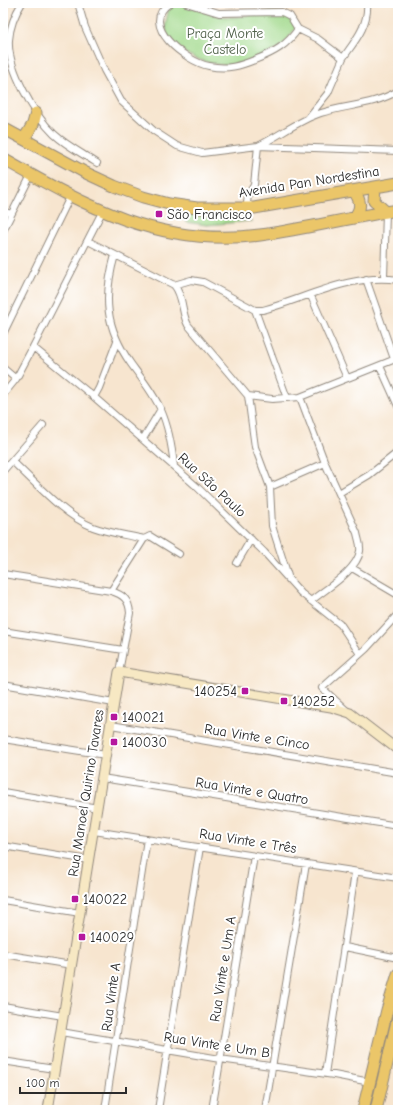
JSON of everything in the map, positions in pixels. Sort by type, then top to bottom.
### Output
[{"type":"highway","points":[[24,139],[33,124],[36,112]]},
{"type":"highway","name":"Avenida Pan Nordestina","points":[[3,128],[86,173],[143,197],[169,204],[197,208],[254,208],[398,183]]},
{"type":"highway","points":[[3,159],[70,197],[102,212],[153,228],[210,237],[259,235],[398,210]]},
{"type":"highway","points":[[375,187],[374,201],[386,212]]},
{"type":"highway","points":[[354,191],[360,203],[354,218]]},
{"type":"highway","points":[[363,1110],[398,974]]},
{"type":"highway","points":[[376,1110],[398,1017]]},
{"type":"main road","name":"Rua Manoel Quirino Tavares","points":[[48,1110],[119,672]]},
{"type":"main road","points":[[119,672],[331,707],[350,713],[398,750]]},
{"type":"street","points":[[22,3],[12,24],[9,41],[12,62],[36,112],[46,126],[62,141],[97,163]]},
{"type":"street","points":[[78,3],[87,32],[110,83],[121,101],[154,131],[177,146],[202,153],[258,146],[398,151]]},
{"type":"street","points":[[170,3],[166,6],[160,18],[160,26],[166,38],[180,53],[193,61],[209,66],[232,68],[273,53],[287,43],[298,29]]},
{"type":"street","points":[[186,3],[219,13],[282,12],[290,16],[298,29],[318,39],[343,58]]},
{"type":"street","points":[[308,118],[328,93],[343,58],[363,28],[368,12],[367,3]]},
{"type":"street","points":[[258,146],[308,118],[335,109],[368,104],[398,91]]},
{"type":"street","points":[[254,208],[247,203],[247,198],[254,185],[258,146]]},
{"type":"street","points":[[3,231],[31,175]]},
{"type":"street","points":[[3,334],[70,197]]},
{"type":"street","points":[[3,211],[11,214]]},
{"type":"street","points":[[3,395],[16,379],[102,212]]},
{"type":"street","points":[[384,278],[386,212]]},
{"type":"street","points":[[88,241],[174,285],[181,297],[185,319],[188,325],[248,396],[255,447],[270,487],[272,526],[290,582]]},
{"type":"street","points":[[115,255],[108,279],[107,294],[108,308],[117,341],[161,409],[168,429],[174,466]]},
{"type":"street","points":[[174,285],[191,280],[203,282],[255,310],[263,310],[311,296],[347,283],[366,279],[384,278],[398,280]]},
{"type":"street","points":[[248,396],[272,399],[300,397],[396,359],[366,279]]},
{"type":"street","points":[[311,296],[347,378]]},
{"type":"street","points":[[255,310],[287,398]]},
{"type":"street","points":[[94,397],[99,388],[117,341]]},
{"type":"street","name":"Rua São Paulo","points":[[33,347],[174,466],[251,539],[290,582],[341,625],[360,654]]},
{"type":"street","points":[[380,366],[397,403]]},
{"type":"street","points":[[3,368],[16,379]]},
{"type":"street","points":[[300,397],[325,463],[339,493],[359,544],[360,552],[352,568],[311,601]]},
{"type":"street","points":[[143,439],[161,409]]},
{"type":"street","points":[[3,471],[43,425]]},
{"type":"street","points":[[339,493],[369,475],[398,452]]},
{"type":"street","points":[[12,461],[53,499],[78,519],[92,526],[113,533],[144,539]]},
{"type":"street","points":[[270,487],[325,463]]},
{"type":"street","points":[[3,574],[111,591],[144,539],[150,536],[179,554]]},
{"type":"street","points":[[237,563],[251,539]]},
{"type":"street","points":[[352,568],[398,595]]},
{"type":"street","name":"Rua Manoel Quirino Tavares","points":[[111,591],[122,595],[130,605],[130,613],[119,672]]},
{"type":"street","points":[[350,713],[322,688],[360,654],[398,614]]},
{"type":"street","points":[[3,631],[122,650]]},
{"type":"street","points":[[3,684],[114,703]]},
{"type":"street","name":"Rua Vinte e Cinco","points":[[111,725],[398,773]]},
{"type":"street","points":[[3,739],[106,755]]},
{"type":"street","name":"Rua Vinte e Quatro","points":[[102,778],[398,826]]},
{"type":"street","points":[[3,792],[98,808]]},
{"type":"street","name":"Rua Vinte e Três","points":[[94,831],[398,878]]},
{"type":"street","name":"Rua Vinte A","points":[[105,1110],[147,839]]},
{"type":"street","points":[[3,846],[89,860]]},
{"type":"street","points":[[158,1110],[200,847]]},
{"type":"street","name":"Rua Vinte e Um A","points":[[212,1110],[254,856]]},
{"type":"street","points":[[265,1110],[306,864]]},
{"type":"street","points":[[325,1074],[355,872]]},
{"type":"street","points":[[3,900],[80,913]]},
{"type":"street","points":[[345,947],[398,958]]},
{"type":"street","points":[[3,954],[72,965]]},
{"type":"street","points":[[3,1006],[63,1016]]},
{"type":"street","name":"Rua Vinte e Um B","points":[[61,1032],[220,1059],[370,1082]]},
{"type":"street","points":[[3,1061],[54,1069]]},
{"type":"green space","name":"Praça Monte Castelo","points":[[175,4],[188,6],[215,15],[229,17],[265,12],[278,13],[287,16],[296,28],[282,45],[263,56],[234,65],[220,65],[191,56],[182,51],[169,37],[166,29],[166,21],[169,8]]},
{"type":"green space","points":[[188,214],[252,221],[207,225],[185,222]]},
{"type":"place","name":"São Francisco","points":[[159,214]]},
{"type":"place","name":"140254","points":[[245,691]]},
{"type":"place","name":"140252","points":[[284,701]]},
{"type":"place","name":"140021","points":[[114,717]]},
{"type":"place","name":"140030","points":[[114,742]]},
{"type":"place","name":"140022","points":[[75,899]]},
{"type":"place","name":"140029","points":[[82,937]]}]
